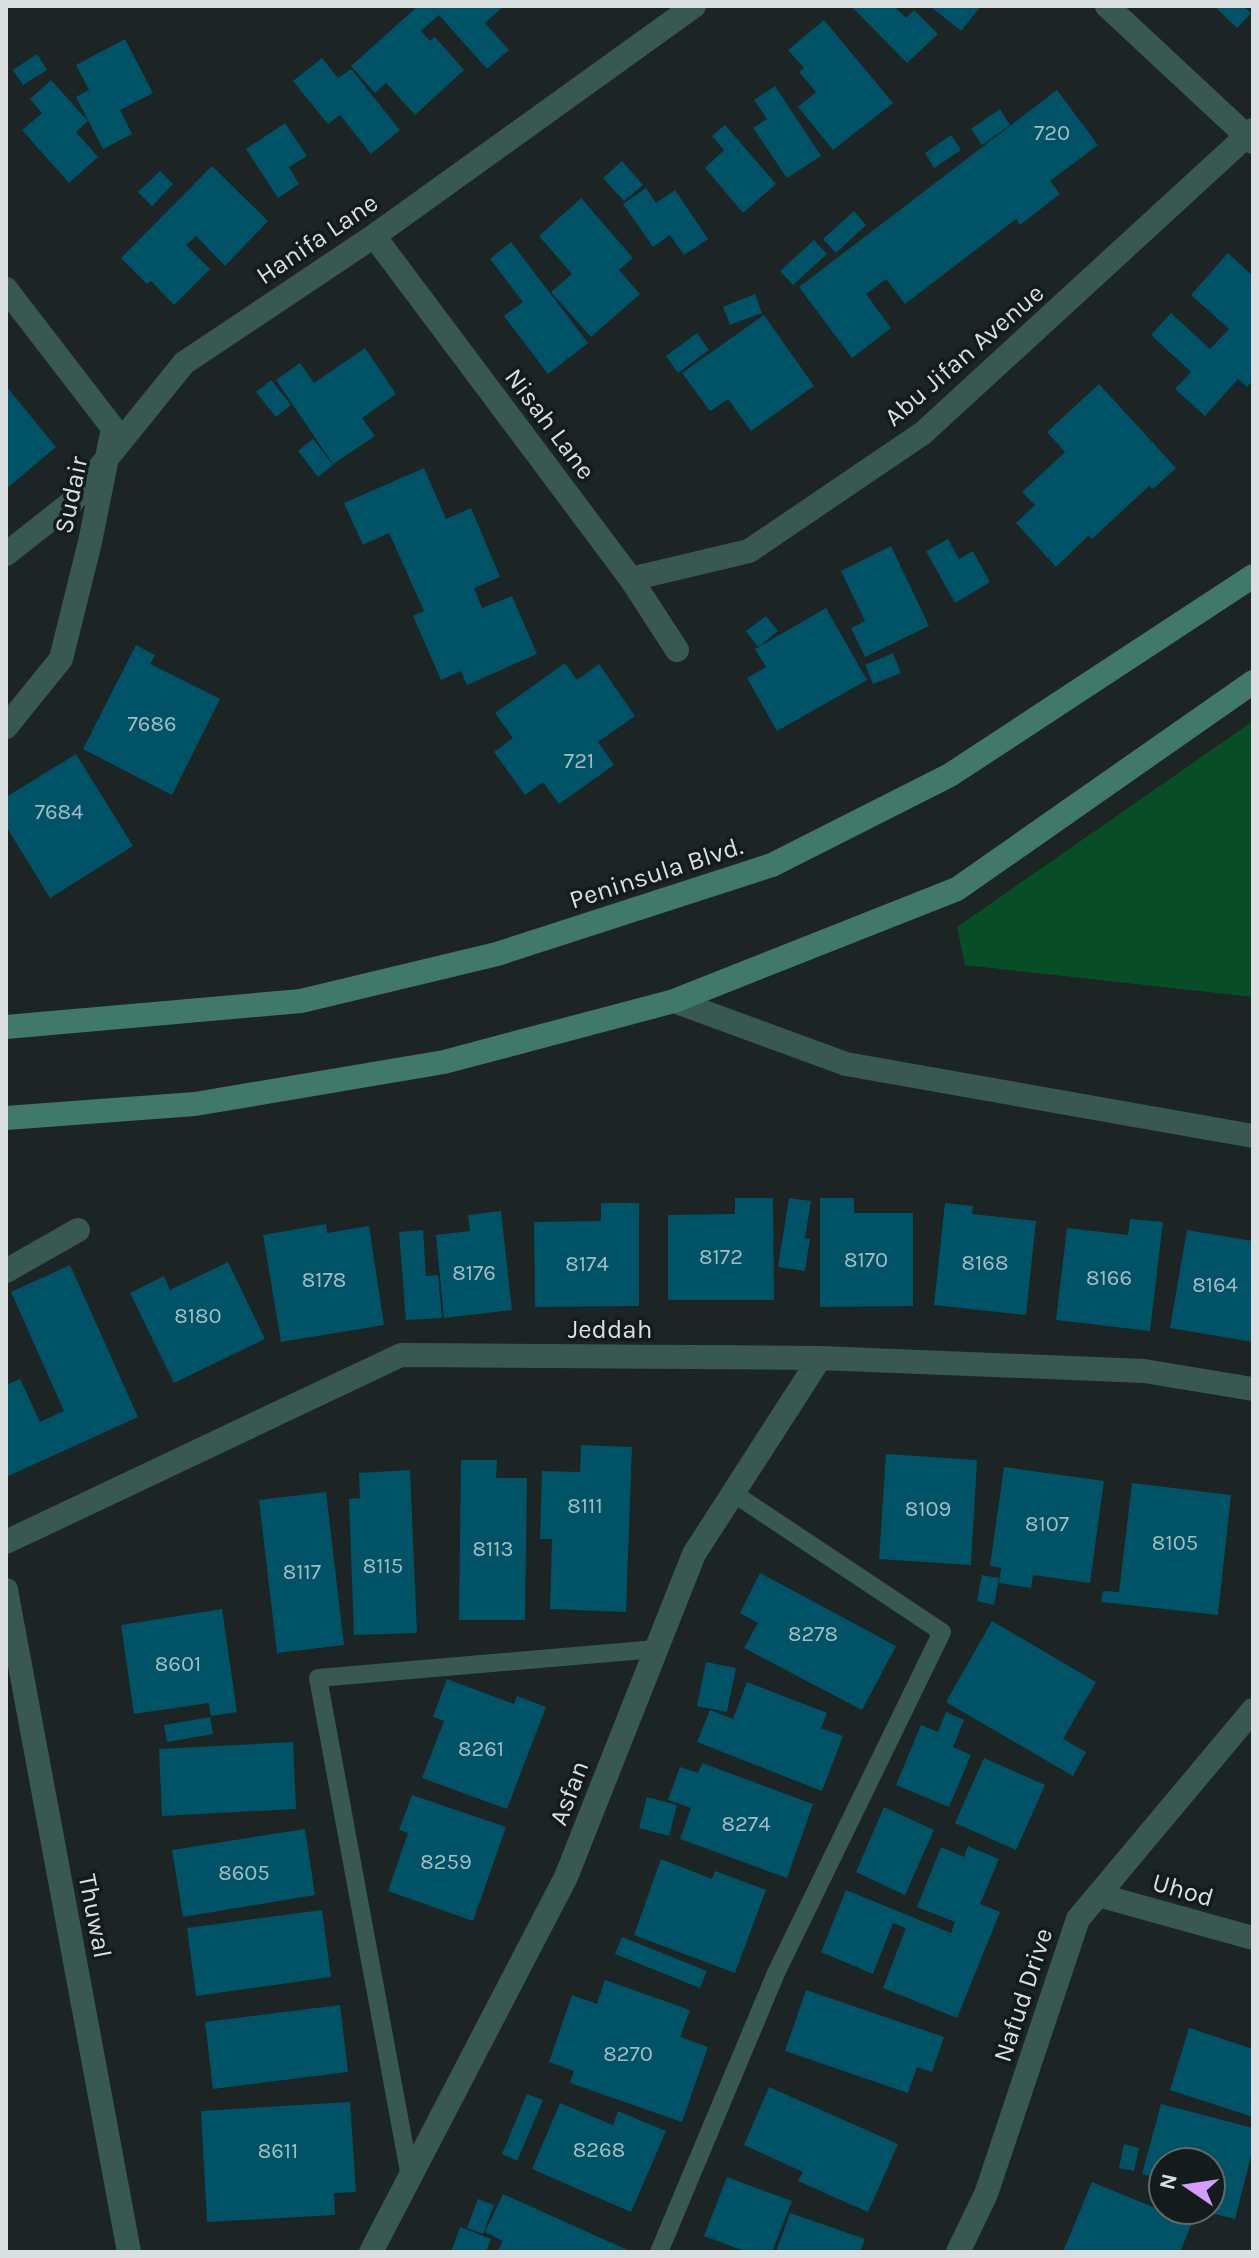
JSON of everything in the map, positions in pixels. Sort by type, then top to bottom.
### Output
[{"type":"main road","name":"Peninsula Blvd.","points":[[6,1027],[301,1001],[497,954],[772,865],[950,775],[1253,576]]},
{"type":"main road","points":[[6,1118],[195,1104],[444,1062],[674,1001],[957,889],[1253,682]]},
{"type":"street","name":"Hanifa Lane","points":[[6,554],[71,503],[184,363],[374,236],[694,6]]},
{"type":"street","points":[[1107,6],[1251,136]]},
{"type":"street","name":"Abu Jifan Avenue","points":[[631,579],[749,551],[923,433],[1251,136]]},
{"type":"street","name":"Nisah Lane","points":[[374,236],[631,579],[677,650]]},
{"type":"street","name":"Sudair","points":[[6,289],[113,428],[90,542],[61,659],[6,727]]},
{"type":"street","points":[[674,1001],[846,1064],[1253,1136]]},
{"type":"street","points":[[6,1271],[78,1230]]},
{"type":"street","name":"Jeddah","points":[[6,1542],[401,1355],[820,1358],[1144,1371],[1253,1389]]},
{"type":"street","name":"Asfan","points":[[371,2252],[566,1877],[694,1554],[820,1358]]},
{"type":"street","name":"Thuwal","points":[[6,1590],[129,2252]]},
{"type":"street","name":"Nafud Drive","points":[[958,2252],[986,2194],[1078,1919],[1253,1710]]},
{"type":"street","name":"Uhod","points":[[1098,1895],[1253,1938]]},
{"type":"lane","points":[[659,2252],[776,1973],[942,1632],[733,1493]]},
{"type":"lane","points":[[410,2177],[318,1678],[656,1649]]},
{"type":"green space","points":[[1253,721],[1253,997],[965,965],[957,927]]},
{"type":"building","points":[[418,6],[504,6],[485,23],[509,50],[487,69],[439,15],[421,31],[430,41],[435,37],[464,70],[415,115],[386,83],[375,93],[351,66]]},
{"type":"building","points":[[851,6],[894,6],[906,18],[914,10],[938,34],[907,63]]},
{"type":"building","points":[[930,6],[981,6],[961,31]]},
{"type":"building","points":[[1214,6],[1243,6],[1251,13],[1237,28]]},
{"type":"building","points":[[824,20],[893,103],[833,150],[798,107],[816,92],[799,72],[804,68],[788,50]]},
{"type":"building","points":[[125,39],[153,93],[120,110],[132,134],[103,149],[76,97],[89,90],[76,65]]},
{"type":"building","points":[[37,54],[47,70],[23,85],[13,70]]},
{"type":"building","points":[[322,58],[338,78],[351,69],[400,130],[371,154],[340,115],[328,124],[293,81]]},
{"type":"building","points":[[51,80],[88,121],[76,132],[98,157],[69,183],[22,130],[42,113],[30,99]]},
{"type":"building","points":[[775,86],[821,156],[787,178],[753,128],[767,119],[754,100]]},
{"type":"building","points":[[1057,90],[1098,145],[1050,181],[1060,194],[1020,225],[1016,219],[905,304],[886,279],[866,294],[891,328],[852,358],[799,287]]},
{"type":"building","points":[[1000,109],[1010,125],[982,145],[971,129]]},
{"type":"building","points":[[285,123],[307,156],[289,167],[299,184],[278,198],[246,149]]},
{"type":"building","points":[[725,125],[776,184],[743,213],[705,168],[724,150],[712,136]]},
{"type":"building","points":[[951,135],[961,150],[934,168],[925,153]]},
{"type":"building","points":[[622,161],[643,185],[624,201],[603,178]]},
{"type":"building","points":[[212,166],[268,221],[225,266],[196,236],[186,245],[210,269],[174,305],[151,281],[147,284],[121,258]]},
{"type":"building","points":[[160,171],[173,184],[152,206],[138,192]]},
{"type":"building","points":[[646,188],[656,203],[675,190],[708,239],[684,255],[670,235],[653,247],[623,204]]},
{"type":"building","points":[[581,198],[633,258],[619,270],[640,294],[591,337],[551,292],[572,274],[539,236]]},
{"type":"building","points":[[854,211],[866,225],[836,253],[823,239]]},
{"type":"building","points":[[814,240],[827,254],[793,285],[780,271]]},
{"type":"building","points":[[511,242],[588,343],[548,374],[504,316],[523,302],[490,259]]},
{"type":"building","points":[[1228,253],[1253,276],[1253,380],[1247,387],[1238,379],[1205,416],[1175,389],[1191,372],[1151,335],[1171,313],[1210,349],[1229,329],[1191,295]]},
{"type":"building","points":[[755,294],[762,313],[730,325],[723,307]]},
{"type":"building","points":[[764,315],[814,386],[751,431],[728,399],[710,411],[682,373]]},
{"type":"building","points":[[697,333],[709,350],[678,373],[666,356]]},
{"type":"building","points":[[365,348],[396,394],[362,418],[375,436],[333,464],[276,380],[300,363],[314,383]]},
{"type":"building","points":[[271,380],[291,405],[276,417],[256,392]]},
{"type":"building","points":[[1099,384],[1176,468],[1153,489],[1149,486],[1092,539],[1089,535],[1056,567],[1016,523],[1035,505],[1022,492],[1065,452],[1047,432]]},
{"type":"building","points":[[6,386],[56,447],[6,489]]},
{"type":"building","points":[[313,439],[333,465],[318,477],[298,451]]},
{"type":"building","points":[[424,468],[446,519],[471,508],[500,577],[474,588],[482,608],[512,596],[537,654],[467,685],[461,671],[441,680],[413,616],[424,611],[389,533],[363,545],[344,503]]},
{"type":"building","points":[[948,539],[959,559],[973,551],[990,582],[955,603],[926,551]]},
{"type":"building","points":[[891,546],[929,626],[865,657],[851,628],[865,621],[841,571]]},
{"type":"building","points":[[826,608],[867,680],[777,731],[747,678],[766,667],[755,649]]},
{"type":"building","points":[[766,616],[778,631],[758,647],[746,631]]},
{"type":"building","points":[[136,645],[155,655],[150,664],[220,699],[172,795],[83,749]]},
{"type":"building","points":[[893,653],[901,673],[873,684],[865,665]]},
{"type":"building","points":[[565,663],[577,680],[599,664],[635,716],[598,742],[614,765],[559,804],[543,782],[525,795],[494,752],[513,738],[495,713]]},
{"type":"building","points":[[76,754],[133,846],[50,898],[6,826],[6,797]]},
{"type":"building","points":[[735,1198],[773,1198],[774,1300],[668,1300],[668,1215],[735,1214]]},
{"type":"building","points":[[789,1198],[811,1201],[805,1238],[810,1239],[805,1271],[778,1267]]},
{"type":"building","points":[[820,1198],[854,1198],[854,1213],[913,1213],[913,1306],[820,1307]]},
{"type":"building","points":[[601,1203],[639,1203],[639,1306],[535,1307],[534,1222],[601,1221]]},
{"type":"building","points":[[945,1203],[973,1206],[972,1214],[1036,1221],[1026,1315],[934,1305]]},
{"type":"building","points":[[501,1211],[512,1310],[444,1318],[436,1235],[470,1231],[468,1215]]},
{"type":"building","points":[[1130,1219],[1163,1222],[1150,1331],[1056,1320],[1067,1228],[1128,1235]]},
{"type":"building","points":[[326,1224],[327,1233],[369,1226],[384,1325],[281,1342],[263,1235]]},
{"type":"building","points":[[423,1230],[426,1276],[438,1275],[442,1318],[406,1320],[399,1232]]},
{"type":"building","points":[[1187,1230],[1253,1241],[1253,1342],[1170,1328]]},
{"type":"building","points":[[228,1262],[265,1339],[174,1383],[130,1293],[164,1276],[170,1290]]},
{"type":"building","points":[[70,1265],[138,1417],[6,1477],[6,1385],[20,1379],[40,1422],[64,1411],[11,1292]]},
{"type":"building","points":[[581,1445],[632,1447],[626,1612],[550,1609],[552,1539],[540,1539],[542,1471],[580,1472]]},
{"type":"building","points":[[886,1454],[977,1460],[971,1565],[879,1559]]},
{"type":"building","points":[[461,1460],[497,1460],[496,1478],[527,1478],[525,1620],[459,1620]]},
{"type":"building","points":[[1004,1467],[1104,1481],[1090,1583],[1033,1575],[1031,1588],[999,1583],[1001,1568],[990,1566]]},
{"type":"building","points":[[410,1470],[417,1633],[354,1635],[349,1499],[360,1498],[359,1473]]},
{"type":"building","points":[[1132,1483],[1231,1495],[1218,1615],[1101,1602],[1103,1591],[1119,1592]]},
{"type":"building","points":[[326,1492],[344,1645],[277,1653],[259,1500]]},
{"type":"building","points":[[760,1573],[896,1646],[862,1710],[744,1648],[758,1623],[740,1613]]},
{"type":"building","points":[[982,1575],[999,1578],[994,1605],[977,1601]]},
{"type":"building","points":[[222,1609],[237,1712],[211,1716],[209,1703],[134,1714],[121,1625]]},
{"type":"building","points":[[992,1621],[1096,1682],[1063,1739],[1086,1752],[1073,1776],[946,1702]]},
{"type":"building","points":[[706,1662],[736,1668],[727,1712],[697,1706]]},
{"type":"building","points":[[447,1679],[514,1704],[517,1696],[546,1707],[507,1809],[422,1778],[444,1721],[433,1717]]},
{"type":"building","points":[[747,1682],[827,1713],[821,1728],[843,1736],[822,1791],[697,1742],[710,1710],[733,1719]]},
{"type":"building","points":[[946,1712],[964,1720],[953,1747],[971,1755],[949,1807],[896,1785],[921,1725],[938,1732]]},
{"type":"building","points":[[210,1717],[213,1734],[167,1742],[164,1725]]},
{"type":"building","points":[[293,1742],[296,1809],[162,1816],[159,1749]]},
{"type":"building","points":[[984,1758],[1045,1785],[1016,1850],[955,1823]]},
{"type":"building","points":[[702,1763],[813,1804],[787,1878],[680,1839],[691,1808],[668,1800],[680,1767],[698,1773]]},
{"type":"building","points":[[412,1795],[506,1827],[473,1921],[388,1891],[408,1833],[399,1830]]},
{"type":"building","points":[[647,1797],[677,1805],[669,1836],[639,1828]]},
{"type":"building","points":[[884,1807],[934,1830],[905,1895],[856,1872]]},
{"type":"building","points":[[305,1829],[315,1895],[183,1917],[172,1850]]},
{"type":"building","points":[[968,1846],[999,1859],[980,1904],[1000,1912],[957,2018],[883,1988],[906,1928],[893,1923],[873,1974],[821,1952],[846,1890],[951,1933],[955,1922],[917,1907],[941,1847],[964,1857]]},
{"type":"building","points":[[661,1859],[712,1879],[715,1871],[766,1890],[735,1973],[634,1935]]},
{"type":"building","points":[[322,1910],[331,1977],[196,1996],[187,1928]]},
{"type":"building","points":[[622,1937],[707,1971],[700,1988],[615,1954]]},
{"type":"building","points":[[605,1980],[690,2010],[680,2037],[708,2047],[682,2122],[570,2083],[574,2071],[549,2062],[572,1995],[597,2004]]},
{"type":"building","points":[[806,1990],[944,2037],[932,2072],[917,2067],[908,2093],[785,2051]]},
{"type":"building","points":[[340,2005],[348,2072],[213,2089],[205,2022]]},
{"type":"building","points":[[1189,2028],[1253,2049],[1253,2117],[1170,2090]]},
{"type":"building","points":[[769,2087],[898,2144],[868,2212],[798,2181],[803,2172],[744,2145]]},
{"type":"building","points":[[527,2094],[543,2100],[517,2161],[502,2154]]},
{"type":"building","points":[[350,2102],[356,2192],[334,2193],[335,2215],[207,2222],[201,2111]]},
{"type":"building","points":[[560,2103],[613,2125],[618,2111],[666,2131],[631,2212],[532,2169]]},
{"type":"building","points":[[1161,2104],[1253,2128],[1253,2148],[1235,2219],[1227,2217],[1227,2146],[1150,2146]]},
{"type":"building","points":[[1124,2144],[1139,2148],[1134,2171],[1119,2168]]},
{"type":"building","points":[[1147,2156],[1147,2175],[1142,2174]]},
{"type":"building","points":[[727,2177],[792,2201],[772,2252],[747,2252],[704,2236]]},
{"type":"building","points":[[1092,2182],[1147,2205],[1147,2226],[1191,2226],[1180,2252],[1063,2252]]},
{"type":"building","points":[[503,2194],[632,2252],[497,2252],[503,2241],[485,2232]]},
{"type":"building","points":[[478,2199],[494,2205],[483,2234],[467,2228]]},
{"type":"building","points":[[790,2213],[865,2239],[860,2252],[776,2252]]},
{"type":"building","points":[[460,2227],[491,2239],[486,2252],[451,2252]]}]
